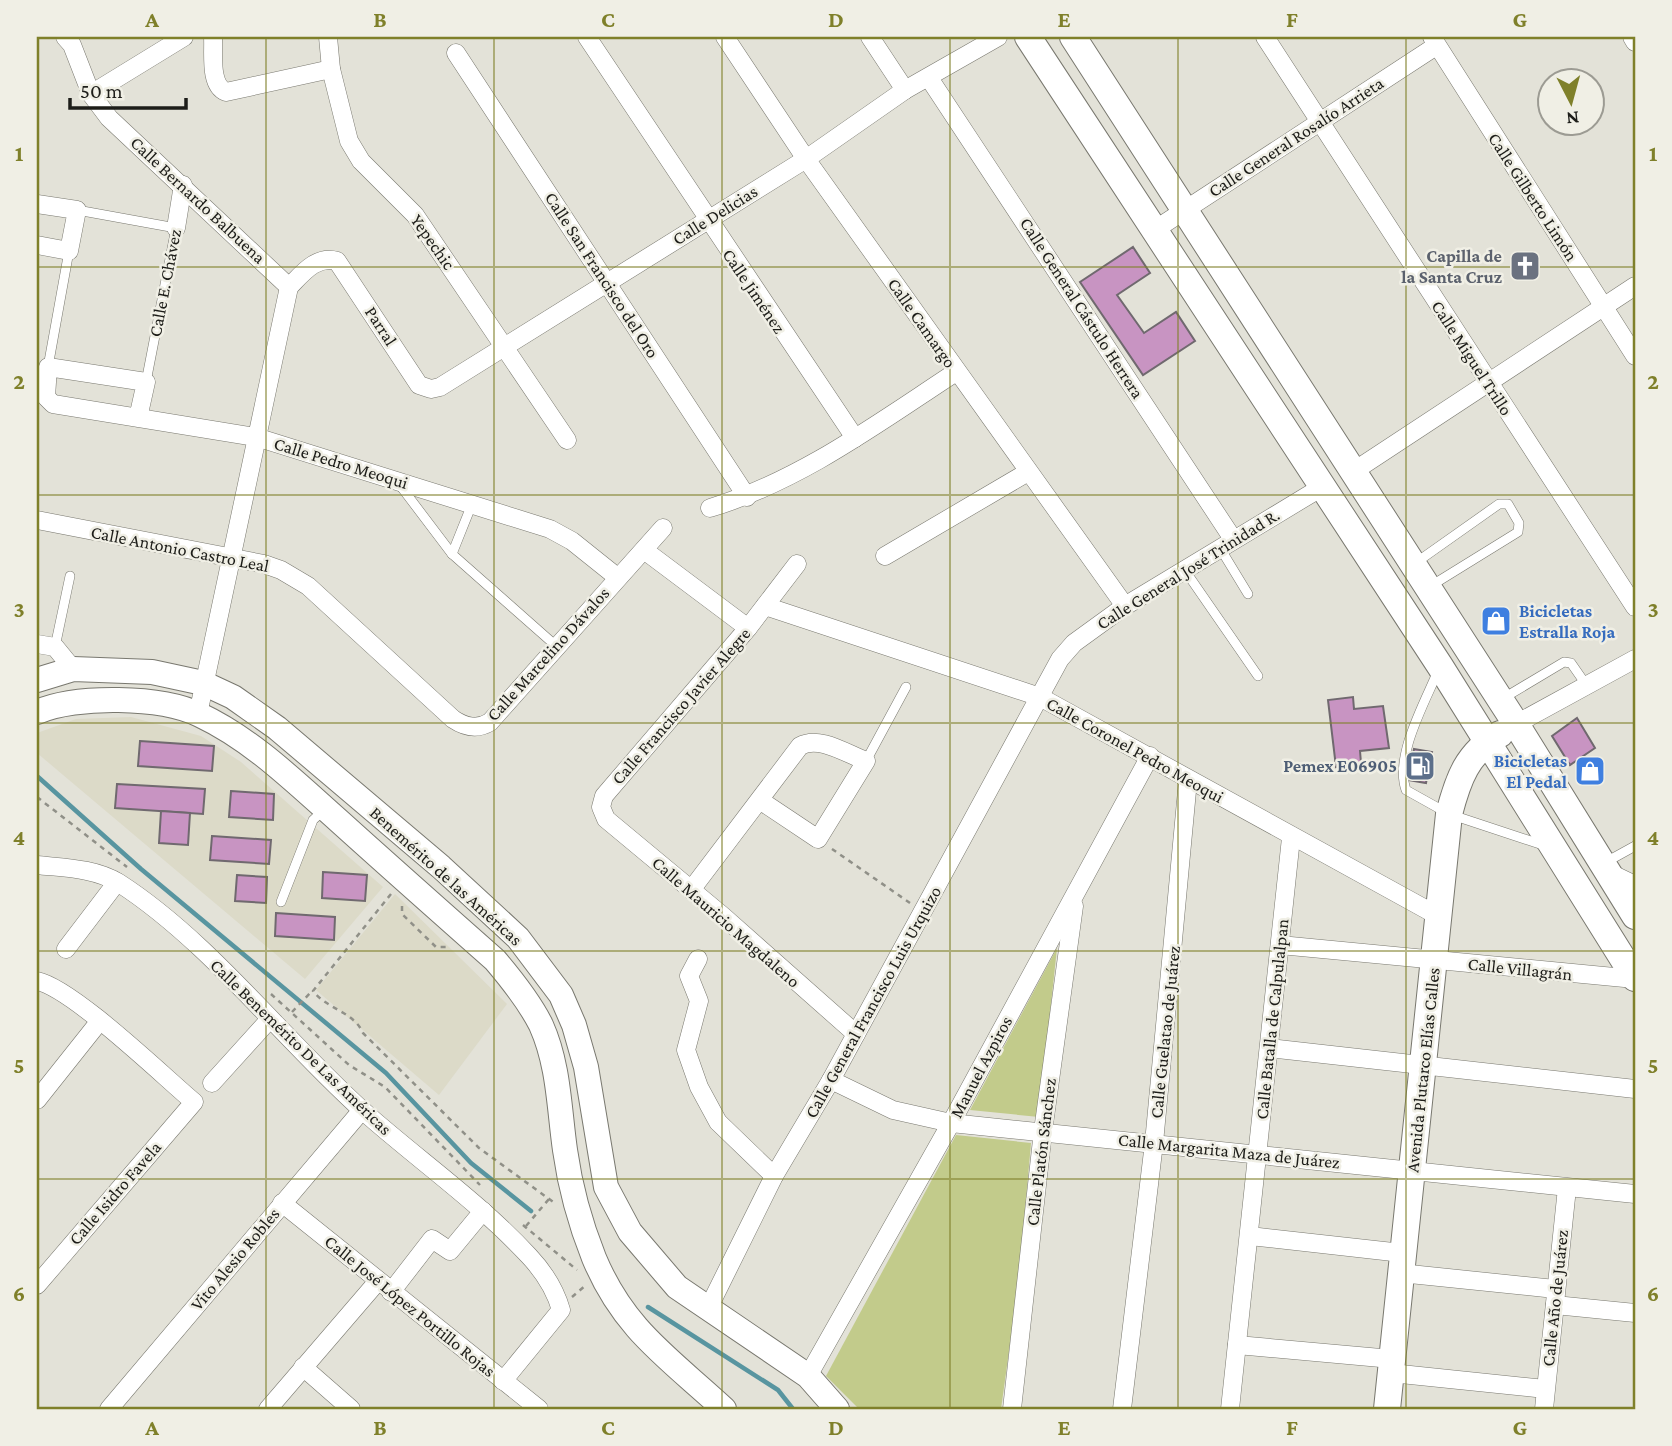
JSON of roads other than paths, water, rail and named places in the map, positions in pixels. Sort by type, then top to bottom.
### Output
[{"type":"main road","points":[[1028,37],[1440,666],[1635,979]]},
{"type":"main road","points":[[1073,37],[1516,724],[1635,916]]},
{"type":"main road","name":"Avenida Plutarco Elías Calles","points":[[1387,1409],[1449,814],[1462,771],[1474,752],[1516,724]]},
{"type":"street","points":[[91,94],[184,37]]},
{"type":"street","points":[[213,37],[216,80],[221,90],[226,92],[331,69]]},
{"type":"street","name":"Yepechic","points":[[328,37],[331,69],[349,141],[361,161],[415,215],[567,440]]},
{"type":"street","name":"Calle Jiménez","points":[[587,37],[706,219],[855,438]]},
{"type":"street","name":"Calle Camargo","points":[[725,37],[806,159],[1125,606]]},
{"type":"street","points":[[870,37],[905,90]]},
{"type":"street","name":"Calle Delicias","points":[[431,389],[440,387],[505,349],[706,219],[806,159],[905,90],[998,37]]},
{"type":"street","name":"Calle Miguel Trillo","points":[[1265,37],[1635,607]]},
{"type":"street","points":[[1632,37],[1635,42]]},
{"type":"street","name":"Calle Bernardo Balbuena","points":[[67,38],[91,94],[109,118],[289,286]]},
{"type":"street","name":"Calle General Rosalío Arrieta","points":[[1156,229],[1434,41]]},
{"type":"street","name":"Calle Gilberto Limón","points":[[1434,41],[1635,356]]},
{"type":"street","name":"Calle San Francisco del Oro","points":[[456,54],[747,497]]},
{"type":"street","name":"Calle General Cástulo Herrera","points":[[929,78],[1226,543]]},
{"type":"street","name":"Calle E. Chávez","points":[[176,228],[183,185]]},
{"type":"street","points":[[37,204],[77,210],[69,251],[37,244]]},
{"type":"street","name":"Parral","points":[[289,286],[315,263],[331,259],[341,265],[419,385],[431,389]]},
{"type":"street","points":[[198,714],[289,286]]},
{"type":"street","points":[[1354,471],[1635,286]]},
{"type":"street","points":[[48,367],[146,382]]},
{"type":"street","name":"Calle Pedro Meoqui","points":[[48,367],[47,400],[53,404],[256,437],[550,529],[572,541],[617,577]]},
{"type":"street","points":[[710,508],[747,497],[855,438],[956,372]]},
{"type":"street","name":"Calle E. Chávez","points":[[138,418],[146,382]]},
{"type":"street","points":[[885,556],[1028,472]]},
{"type":"street","name":"Calle General José Trinidad R.","points":[[1040,697],[1060,659],[1074,643],[1125,606],[1322,487]]},
{"type":"street","name":"Calle Antonio Castro Leal","points":[[37,520],[233,557],[281,570],[308,586],[453,719],[464,726],[476,727]]},
{"type":"street","name":"Calle Marcelino Dávalos","points":[[476,727],[490,722],[555,645],[663,528]]},
{"type":"street","points":[[644,551],[748,628]]},
{"type":"street","name":"Calle Francisco Javier Alegre","points":[[601,807],[604,796],[748,628],[797,564]]},
{"type":"street","name":"Calle Coronel Pedro Meoqui","points":[[765,607],[1040,697],[1440,918]]},
{"type":"street","points":[[37,644],[55,648],[73,669]]},
{"type":"street","points":[[1516,724],[1635,659]]},
{"type":"street","name":"Benemérito de las Américas","points":[[37,680],[73,669],[152,673],[203,683],[233,697],[277,728],[441,867],[518,938],[561,995],[575,1025],[586,1067],[606,1187],[630,1232],[677,1287],[808,1376],[837,1409]]},
{"type":"street","name":"Calle General Francisco Luis Urquizo","points":[[708,1309],[774,1176],[831,1080],[1040,697]]},
{"type":"street","name":"Benemérito de las Américas","points":[[37,712],[69,703],[131,701],[198,714],[239,738],[326,809],[495,960],[518,987],[541,1025],[554,1065],[573,1194],[588,1257],[623,1313],[648,1343],[724,1409]]},
{"type":"street","points":[[691,890],[804,744],[819,743],[866,761],[818,839],[761,801]]},
{"type":"street","name":"Manuel Azpiros","points":[[808,1376],[951,1122],[1150,757]]},
{"type":"street","name":"Calle Guelatao de Juárez","points":[[1122,1409],[1154,1143],[1188,780]]},
{"type":"street","name":"Calle Mauricio Magdaleno","points":[[601,807],[606,819],[856,1034]]},
{"type":"street","name":"Calle Batalla de Calpulalpan","points":[[1230,1409],[1291,838]]},
{"type":"street","name":"Calle Benemérito De Las Américas","points":[[37,865],[88,872],[117,882],[204,954],[362,1110],[483,1211],[530,1257],[549,1279],[561,1310],[503,1381]]},
{"type":"street","points":[[1603,867],[1635,884]]},
{"type":"street","points":[[65,949],[117,882]]},
{"type":"street","name":"Calle Platón Sánchez","points":[[1012,1409],[1043,1131],[1075,896]]},
{"type":"street","points":[[495,960],[518,938]]},
{"type":"street","name":"Calle Villagrán","points":[[1280,945],[1635,979]]},
{"type":"street","points":[[698,959],[689,976],[699,1000],[698,1012],[686,1041],[688,1059],[718,1122],[774,1176]]},
{"type":"street","points":[[37,981],[48,984],[99,1022],[37,1100]]},
{"type":"street","points":[[212,1083],[268,1020]]},
{"type":"street","name":"Calle Isidro Favela","points":[[37,1285],[194,1102],[99,1022]]},
{"type":"street","points":[[1269,1048],[1635,1089]]},
{"type":"street","name":"Calle Margarita Maza de Juárez","points":[[831,1080],[892,1110],[951,1122],[1635,1194]]},
{"type":"street","name":"Vito Alesio Robles","points":[[109,1409],[362,1110]]},
{"type":"street","points":[[588,1257],[606,1187]]},
{"type":"street","name":"Calle Año de Juárez","points":[[1544,1409],[1567,1188]]},
{"type":"street","name":"Calle José López Portillo Rojas","points":[[282,1203],[539,1409]]},
{"type":"street","points":[[268,1409],[303,1367],[432,1239],[450,1251],[483,1211]]},
{"type":"street","points":[[588,1257],[602,1237],[617,1231],[630,1232]]},
{"type":"street","points":[[1250,1236],[1401,1263],[1635,1313]]},
{"type":"street","points":[[1237,1345],[1545,1389]]},
{"type":"street","points":[[303,1367],[351,1409]]},
{"type":"lane","points":[[77,210],[176,228]]},
{"type":"lane","name":"Calle E. Chávez","points":[[146,382],[176,228]]},
{"type":"lane","points":[[48,367],[69,251]]},
{"type":"lane","points":[[397,481],[452,554],[555,645]]},
{"type":"lane","points":[[452,554],[472,504]]},
{"type":"lane","points":[[1413,565],[1499,504],[1508,505],[1520,523],[1518,531],[1428,588]]},
{"type":"lane","points":[[1226,543],[1248,594]]},
{"type":"lane","points":[[1184,569],[1258,677]]},
{"type":"lane","points":[[55,648],[70,576]]},
{"type":"lane","points":[[1500,700],[1564,662],[1571,663],[1587,686]]},
{"type":"lane","points":[[1440,666],[1407,746],[1404,783],[1411,794],[1449,814],[1554,848]]},
{"type":"lane","points":[[866,761],[906,687]]},
{"type":"lane","points":[[281,902],[313,820],[326,809]]},
{"type":"lane","points":[[1603,867],[1635,846]]},
{"type":"waterway","points":[[37,776],[141,869],[386,1073],[471,1163],[531,1211]]},
{"type":"waterway","points":[[648,1307],[778,1390],[793,1409]]},
{"type":"place","name":"Capilla de la Santa Cruz","points":[[1525,266]]},
{"type":"place","name":"Bicicletas Estralla Roja","points":[[1496,621]]},
{"type":"place","name":"Pemex E06905","points":[[1420,766]]},
{"type":"place","name":"Bicicletas El Pedal","points":[[1590,771]]}]
